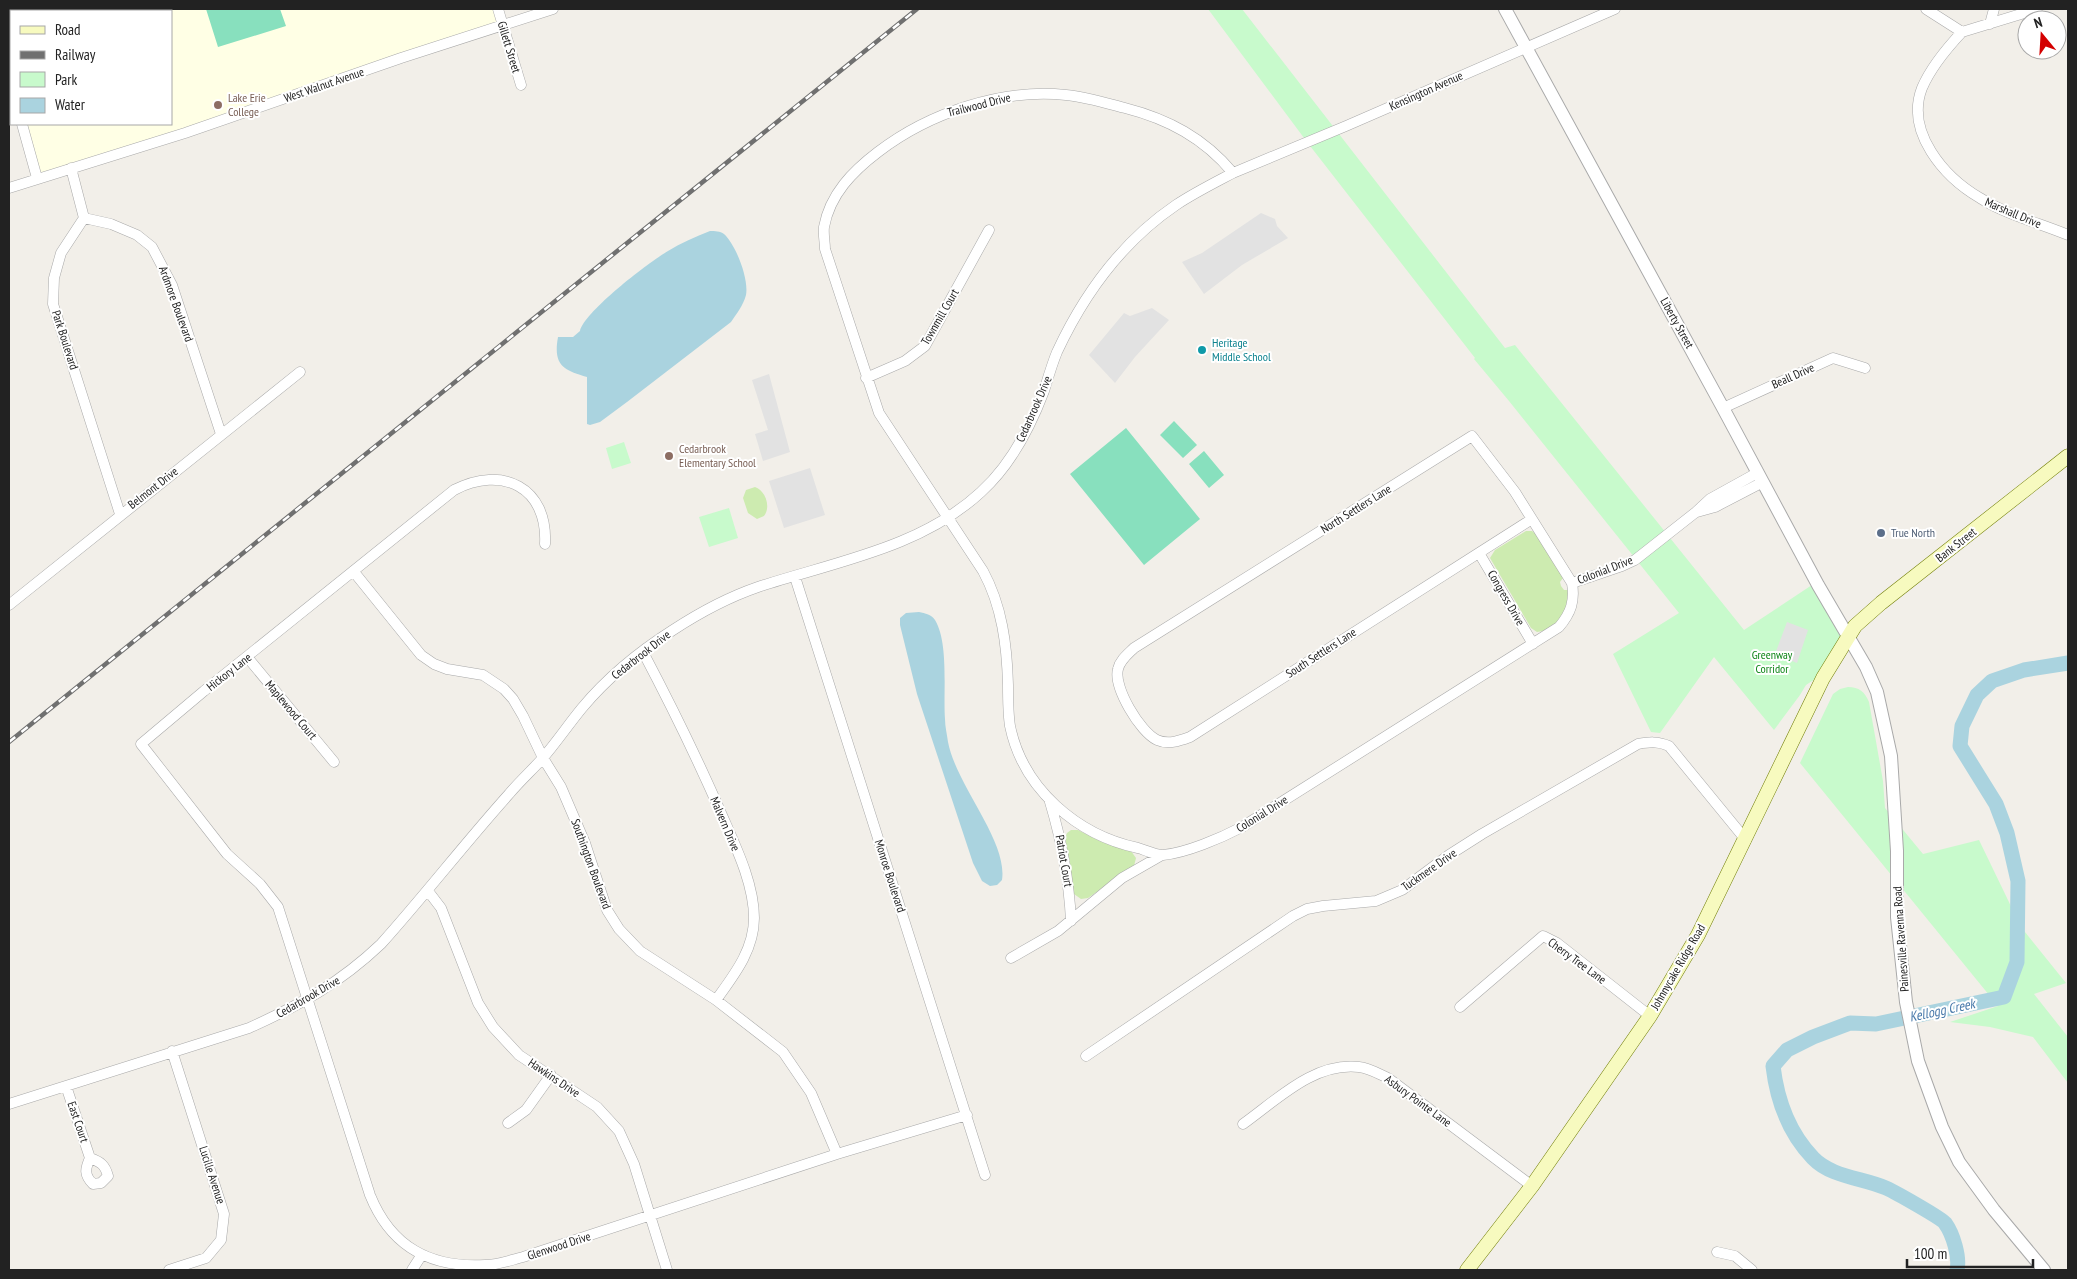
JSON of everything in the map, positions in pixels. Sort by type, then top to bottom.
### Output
[{"type":"main road","name":"Bank Street","points":[[1848,638],[1855,626],[1882,603],[2068,456]]},
{"type":"main road","name":"Johnnycake Ridge Road","points":[[1467,1270],[1532,1186],[1650,1016],[1698,935],[1746,840],[1814,697],[1848,638]]},
{"type":"street","name":"Gillett Street","points":[[498,9],[521,85]]},
{"type":"street","name":"West Walnut Avenue","points":[[9,188],[185,133],[553,9]]},
{"type":"street","name":"Liberty Street","points":[[1505,9],[1723,408],[1759,478],[1848,638]]},
{"type":"street","name":"Kensington Avenue","points":[[1233,173],[1614,9]]},
{"type":"street","points":[[1926,9],[1962,32],[2037,9]]},
{"type":"street","points":[[1990,24],[1994,9]]},
{"type":"street","name":"Marshall Drive","points":[[1962,32],[1933,67],[1922,88],[1919,104],[1920,124],[1928,149],[1943,168],[1979,198],[2009,213],[2067,231]]},
{"type":"street","name":"Trailwood Drive","points":[[948,517],[879,413],[866,378],[825,249],[824,227],[836,193],[861,165],[895,139],[934,118],[974,104],[1018,96],[1065,95],[1108,103],[1154,116],[1192,135],[1220,157],[1233,173]]},
{"type":"street","points":[[22,125],[37,178]]},
{"type":"street","points":[[71,168],[84,218]]},
{"type":"street","name":"Cedarbrook Drive","points":[[9,1104],[249,1028],[308,1000],[334,984],[381,944],[509,794],[543,758],[584,705],[613,676],[643,652],[673,630],[733,597],[908,539],[948,517],[980,493],[1012,456],[1026,432],[1043,394],[1057,352],[1087,296],[1104,274],[1144,230],[1175,206],[1233,173]]},
{"type":"street","name":"Ardmore Boulevard","points":[[84,218],[112,224],[137,235],[152,247],[172,285],[221,434]]},
{"type":"street","name":"Park Boulevard","points":[[84,218],[61,253],[54,278],[53,304],[120,514]]},
{"type":"street","name":"Townmill Court","points":[[866,378],[905,361],[925,346],[989,230]]},
{"type":"street","name":"Beall Drive","points":[[1723,408],[1833,358],[1865,368]]},
{"type":"street","name":"Belmont Drive","points":[[9,605],[120,514],[300,372]]},
{"type":"street","name":"North Settlers Lane","points":[[1122,693],[1119,687],[1118,669],[1123,658],[1134,648],[1472,436],[1515,492],[1572,583]]},
{"type":"street","name":"Colonial Drive","points":[[1162,855],[1214,840],[1242,827],[1533,644],[1559,627],[1568,617],[1574,598],[1572,583],[1622,566],[1647,552],[1710,499],[1759,478]]},
{"type":"street","name":"Hickory Lane","points":[[308,1000],[283,921],[270,895],[227,854],[141,744],[454,490],[469,482],[484,479],[500,479],[513,483],[525,491],[542,512],[546,532],[545,544]]},
{"type":"street","points":[[948,517],[983,571],[996,599],[1004,631],[1010,727],[1016,747],[1028,770],[1050,801],[1068,818],[1101,836],[1162,855]]},
{"type":"street","name":"South Settlers Lane","points":[[1122,693],[1148,734],[1158,741],[1172,743],[1190,737],[1532,519]]},
{"type":"street","name":"Congress Drive","points":[[1479,553],[1533,644]]},
{"type":"street","name":"Southington Boulevard","points":[[354,572],[421,655],[434,664],[447,669],[482,675],[504,689],[523,716],[543,758],[561,787],[585,843],[607,910],[619,929],[634,946],[652,960],[716,1000],[784,1052],[811,1092],[837,1154]]},
{"type":"street","name":"Monroe Boulevard","points":[[795,577],[985,1175]]},
{"type":"street","name":"Painesville Ravenna Road","points":[[1848,638],[1866,667],[1877,692],[1891,756],[1897,851],[1897,917],[1906,1002],[1918,1061],[1942,1127],[1959,1162],[1994,1210],[2044,1270]]},
{"type":"street","name":"Malvern Drive","points":[[643,652],[677,716],[701,768],[746,876],[752,901],[754,919],[747,953],[716,1000]]},
{"type":"street","name":"Maplewood Court","points":[[248,658],[334,762]]},
{"type":"street","name":"Tuckmere Drive","points":[[1086,1056],[1293,916],[1307,909],[1322,906],[1376,901],[1402,890],[1449,855],[1482,834],[1638,744],[1661,742],[1669,746],[1746,840]]},
{"type":"street","name":"Patriot Court","points":[[1050,801],[1059,832],[1069,884],[1071,921]]},
{"type":"street","points":[[1011,958],[1058,932],[1122,878],[1162,855]]},
{"type":"street","name":"Hawkins Drive","points":[[428,891],[441,908],[485,1017],[505,1042],[520,1055],[597,1107],[609,1118],[619,1132],[634,1164],[667,1270]]},
{"type":"street","name":"Cherry Tree Lane","points":[[1460,1007],[1542,936],[1557,943],[1650,1016]]},
{"type":"street","name":"Glenwood Drive","points":[[308,1000],[376,1209],[387,1226],[402,1242],[421,1256],[454,1265],[487,1265],[523,1258],[837,1154],[967,1115]]},
{"type":"street","name":"Lucille Avenue","points":[[169,1270],[206,1258],[221,1240],[224,1214],[172,1051]]},
{"type":"street","name":"Asbury Pointe Lane","points":[[1243,1124],[1309,1077],[1322,1070],[1334,1067],[1361,1067],[1388,1078],[1532,1186]]},
{"type":"street","points":[[508,1123],[526,1110],[551,1075]]},
{"type":"street","name":"East Court","points":[[66,1086],[90,1158]]},
{"type":"street","points":[[1717,1252],[1735,1256],[1752,1270]]},
{"type":"street","points":[[412,1270],[421,1256]]},
{"type":"shaded area","name":"Lake Erie College","points":[[9,9],[498,9],[503,25],[37,178],[22,125],[172,125],[172,10],[10,10],[10,82]]},
{"type":"shaded area","points":[[1261,213],[1275,219],[1277,226],[1288,238],[1242,265],[1204,294],[1182,262],[1202,253]]},
{"type":"shaded area","points":[[1152,308],[1169,320],[1135,357],[1115,383],[1089,355],[1124,313],[1130,316]]},
{"type":"shaded area","points":[[769,374],[790,452],[763,461],[755,434],[768,430],[752,380]]},
{"type":"shaded area","points":[[810,468],[825,515],[784,528],[769,481]]},
{"type":"shaded area","points":[[1787,622],[1808,630],[1797,663],[1775,654]]},
{"type":"green space","points":[[206,9],[280,9],[286,26],[218,47]]},
{"type":"green space","name":"Greenway Corridor","points":[[1208,9],[1242,9],[1505,348],[1515,345],[1744,630],[1815,583],[1841,634],[1835,666],[1806,685],[1774,730],[1714,657],[1660,733],[1651,732],[1613,654],[1679,613],[1474,359],[1307,142]]},
{"type":"green space","points":[[1174,421],[1197,445],[1183,458],[1160,435]]},
{"type":"green space","points":[[1126,428],[1200,519],[1144,565],[1070,474]]},
{"type":"green space","points":[[624,442],[631,463],[612,469],[606,448]]},
{"type":"green space","points":[[1204,451],[1224,475],[1209,488],[1189,464]]},
{"type":"green space","points":[[755,487],[765,496],[767,504],[764,516],[757,519],[748,513],[743,498],[746,490]]},
{"type":"green space","points":[[729,508],[738,538],[709,547],[699,517]]},
{"type":"green space","points":[[1526,531],[1532,531],[1536,534],[1563,578],[1560,582],[1561,586],[1564,590],[1568,590],[1567,604],[1561,617],[1551,627],[1537,632],[1531,628],[1490,558],[1495,550]]},
{"type":"green space","points":[[1848,687],[1861,691],[1866,695],[1869,702],[1883,781],[1885,808],[1923,854],[1979,840],[2021,927],[2066,983],[2034,994],[2068,1037],[2068,1083],[2033,1037],[1990,1027],[1950,1022],[1998,1006],[1800,763],[1833,694],[1840,689]]},
{"type":"green space","points":[[1071,830],[1078,830],[1102,842],[1131,851],[1136,858],[1134,866],[1088,898],[1081,899],[1074,894],[1065,838]]},
{"type":"water","points":[[710,231],[724,234],[729,239],[741,263],[746,280],[746,295],[740,309],[731,322],[627,402],[600,422],[587,424],[587,377],[572,372],[562,365],[557,354],[558,337],[573,337],[580,331],[593,312],[633,276],[673,248]]},
{"type":"water","points":[[919,612],[932,617],[939,630],[944,655],[945,722],[948,742],[953,759],[997,848],[1002,865],[1002,880],[997,885],[990,886],[982,881],[973,863],[917,694],[900,625],[900,618],[906,613]]},
{"type":"waterway","name":"Kellogg Creek","points":[[1957,1270],[1958,1259],[1953,1239],[1942,1220],[1886,1188],[1838,1173],[1820,1164],[1813,1158],[1804,1148],[1785,1115],[1777,1091],[1773,1066],[1787,1050],[1813,1037],[1850,1023],[1876,1024],[2004,997],[2017,962],[2018,881],[2007,833],[1996,804],[1960,746],[1962,726],[1977,695],[1992,681],[2024,670],[2068,663]]},
{"type":"railway","points":[[9,742],[917,9]]},
{"type":"place","name":"Lake Erie College","points":[[218,105]]},
{"type":"place","name":"Heritage Middle School","points":[[1202,350]]},
{"type":"place","name":"Cedarbrook Elementary School","points":[[669,456]]},
{"type":"place","name":"True North","points":[[1881,533]]}]
